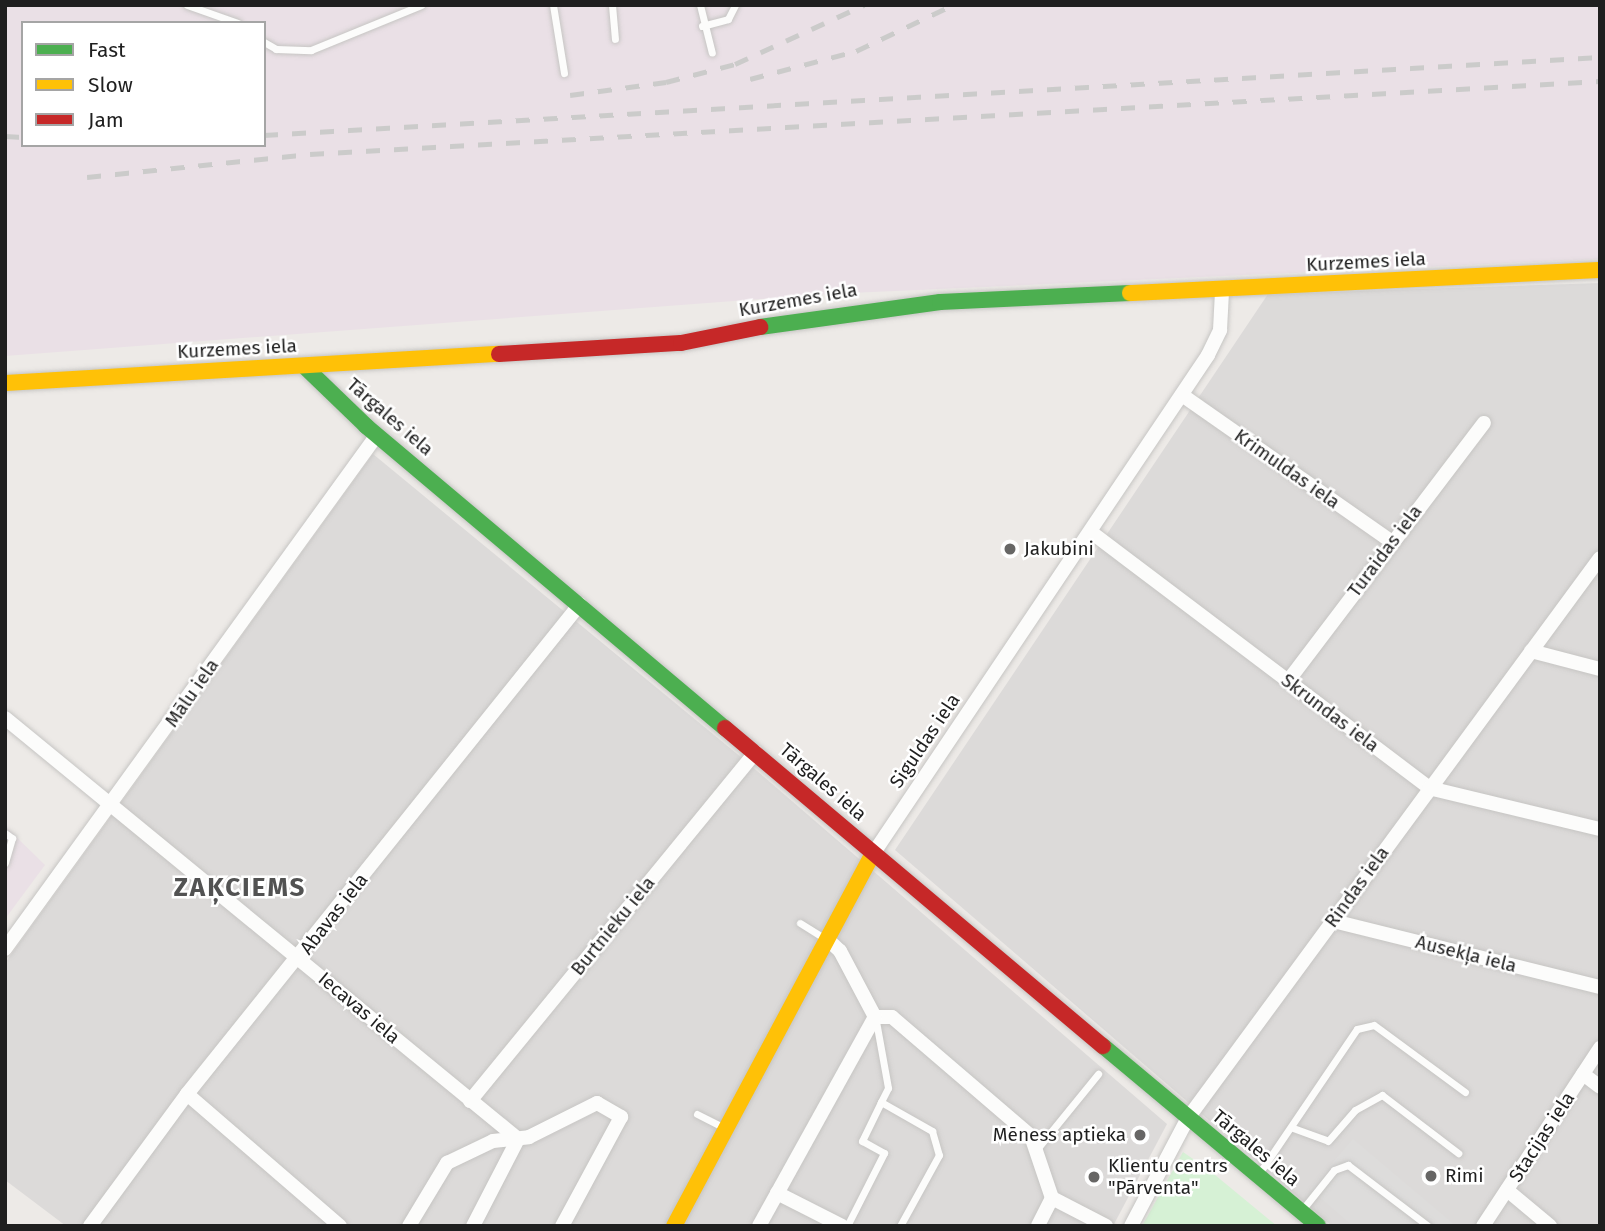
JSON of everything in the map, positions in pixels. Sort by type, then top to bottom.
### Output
[{"type":"main road","name":"Kurzemes iela","points":[[5,383],[305,367],[681,342],[810,316],[927,303],[1222,292],[1600,270]]},
{"type":"main road","name":"Tārgales iela","points":[[305,367],[377,435],[1318,1226]]},
{"type":"main road","name":"Siguldas iela","points":[[674,1226],[873,853]]},
{"type":"street","name":"Siguldas iela","points":[[873,853],[1182,395],[1220,330],[1222,292]]},
{"type":"street","name":"Krimuldas iela","points":[[1182,395],[1392,542]]},
{"type":"street","name":"Turaidas iela","points":[[1288,681],[1484,423]]},
{"type":"street","name":"Mālu iela","points":[[5,949],[114,802],[377,435]]},
{"type":"street","name":"Skrundas iela","points":[[1091,532],[1429,788],[1600,829]]},
{"type":"street","name":"Rindas iela","points":[[1131,1226],[1188,1118],[1600,558]]},
{"type":"street","name":"Abavas iela","points":[[90,1226],[187,1094],[300,958],[580,604]]},
{"type":"street","points":[[1531,651],[1600,669]]},
{"type":"street","name":"Iecavas iela","points":[[5,718],[114,802],[518,1139]]},
{"type":"street","name":"Burtnieku iela","points":[[470,1101],[756,752]]},
{"type":"street","name":"Ausekļa iela","points":[[1333,921],[1600,987]]},
{"type":"street","points":[[827,939],[840,951],[875,1017]]},
{"type":"street","points":[[875,1017],[892,1017],[1031,1136],[1052,1198],[1038,1226]]},
{"type":"street","points":[[759,1226],[875,1017]]},
{"type":"street","name":"Stacijas iela","points":[[1483,1226],[1600,1048]]},
{"type":"street","points":[[1583,1074],[1600,1087]]},
{"type":"street","points":[[187,1094],[340,1226]]},
{"type":"street","points":[[409,1226],[447,1163],[493,1141],[518,1139],[583,1105],[597,1103],[621,1117],[562,1226]]},
{"type":"street","points":[[473,1226],[518,1139]]},
{"type":"street","points":[[1507,1190],[1550,1226]]},
{"type":"street","points":[[777,1193],[844,1226]]},
{"type":"street","points":[[1052,1198],[1106,1226]]},
{"type":"lane","points":[[187,5],[232,21]]},
{"type":"lane","points":[[266,43],[276,49],[312,50],[421,5]]},
{"type":"lane","points":[[552,5],[564,73]]},
{"type":"lane","points":[[612,5],[615,39]]},
{"type":"lane","points":[[699,5],[702,26],[712,54]]},
{"type":"lane","points":[[702,26],[728,19],[735,5]]},
{"type":"lane","points":[[5,833],[12,838],[5,863]]},
{"type":"lane","points":[[800,923],[827,939]]},
{"type":"lane","points":[[844,1226],[884,1153],[862,1141],[888,1088],[875,1017]]},
{"type":"lane","points":[[1257,1176],[1293,1128],[1357,1029],[1374,1025],[1465,1092]]},
{"type":"lane","points":[[1037,1149],[1098,1074]]},
{"type":"lane","points":[[1293,1128],[1328,1141],[1355,1110],[1381,1095],[1458,1153]]},
{"type":"lane","points":[[881,1102],[932,1130],[939,1155],[900,1226]]},
{"type":"lane","points":[[697,1114],[727,1129]]},
{"type":"lane","points":[[1300,1211],[1334,1170],[1348,1165],[1428,1226]]},
{"type":"shaded area","points":[[5,5],[1600,5],[1600,259],[828,294],[5,356]]},
{"type":"shaded area","points":[[1600,283],[1600,1226],[1332,1226],[895,850],[1268,294]]},
{"type":"shaded area","points":[[373,454],[742,758],[1167,1124],[1113,1226],[66,1226],[5,1180],[5,963]]},
{"type":"shaded area","points":[[5,826],[45,865],[5,919]]},
{"type":"shaded area","points":[[1353,1139],[1456,1226],[1353,1226],[1310,1189]]},
{"type":"green space","points":[[1183,1152],[1209,1170],[1277,1226],[1142,1226]]},
{"type":"railway","points":[[570,95],[666,82],[735,64],[864,5]]},
{"type":"railway","points":[[750,79],[856,51],[953,5]]},
{"type":"railway","points":[[266,135],[1600,57]]},
{"type":"railway","points":[[87,177],[310,154],[1600,81]]},
{"type":"railway","points":[[5,136],[21,137]]},
{"type":"traffic: fast","points":[[760,327],[940,302],[1130,293]]},
{"type":"traffic: fast","points":[[305,367],[366,426],[725,728]]},
{"type":"traffic: fast","points":[[1103,1046],[1318,1226]]},
{"type":"traffic: slow","points":[[1130,293],[1600,270]]},
{"type":"traffic: slow","points":[[5,383],[499,354]]},
{"type":"traffic: slow","points":[[674,1226],[873,854]]},
{"type":"traffic: jam","points":[[499,354],[681,343],[760,327]]},
{"type":"traffic: jam","points":[[725,728],[1103,1046]]},
{"type":"place","name":"Jakubini","points":[[1010,549]]},
{"type":"place","name":"Mēness aptieka","points":[[1140,1135]]},
{"type":"place","name":"Rimi","points":[[1431,1176]]},
{"type":"place","name":"Klientu centrs \"Pārventa\"","points":[[1094,1177]]},
{"type":"district","name":"ZAĶCIEMS","points":[[240,888]]}]
